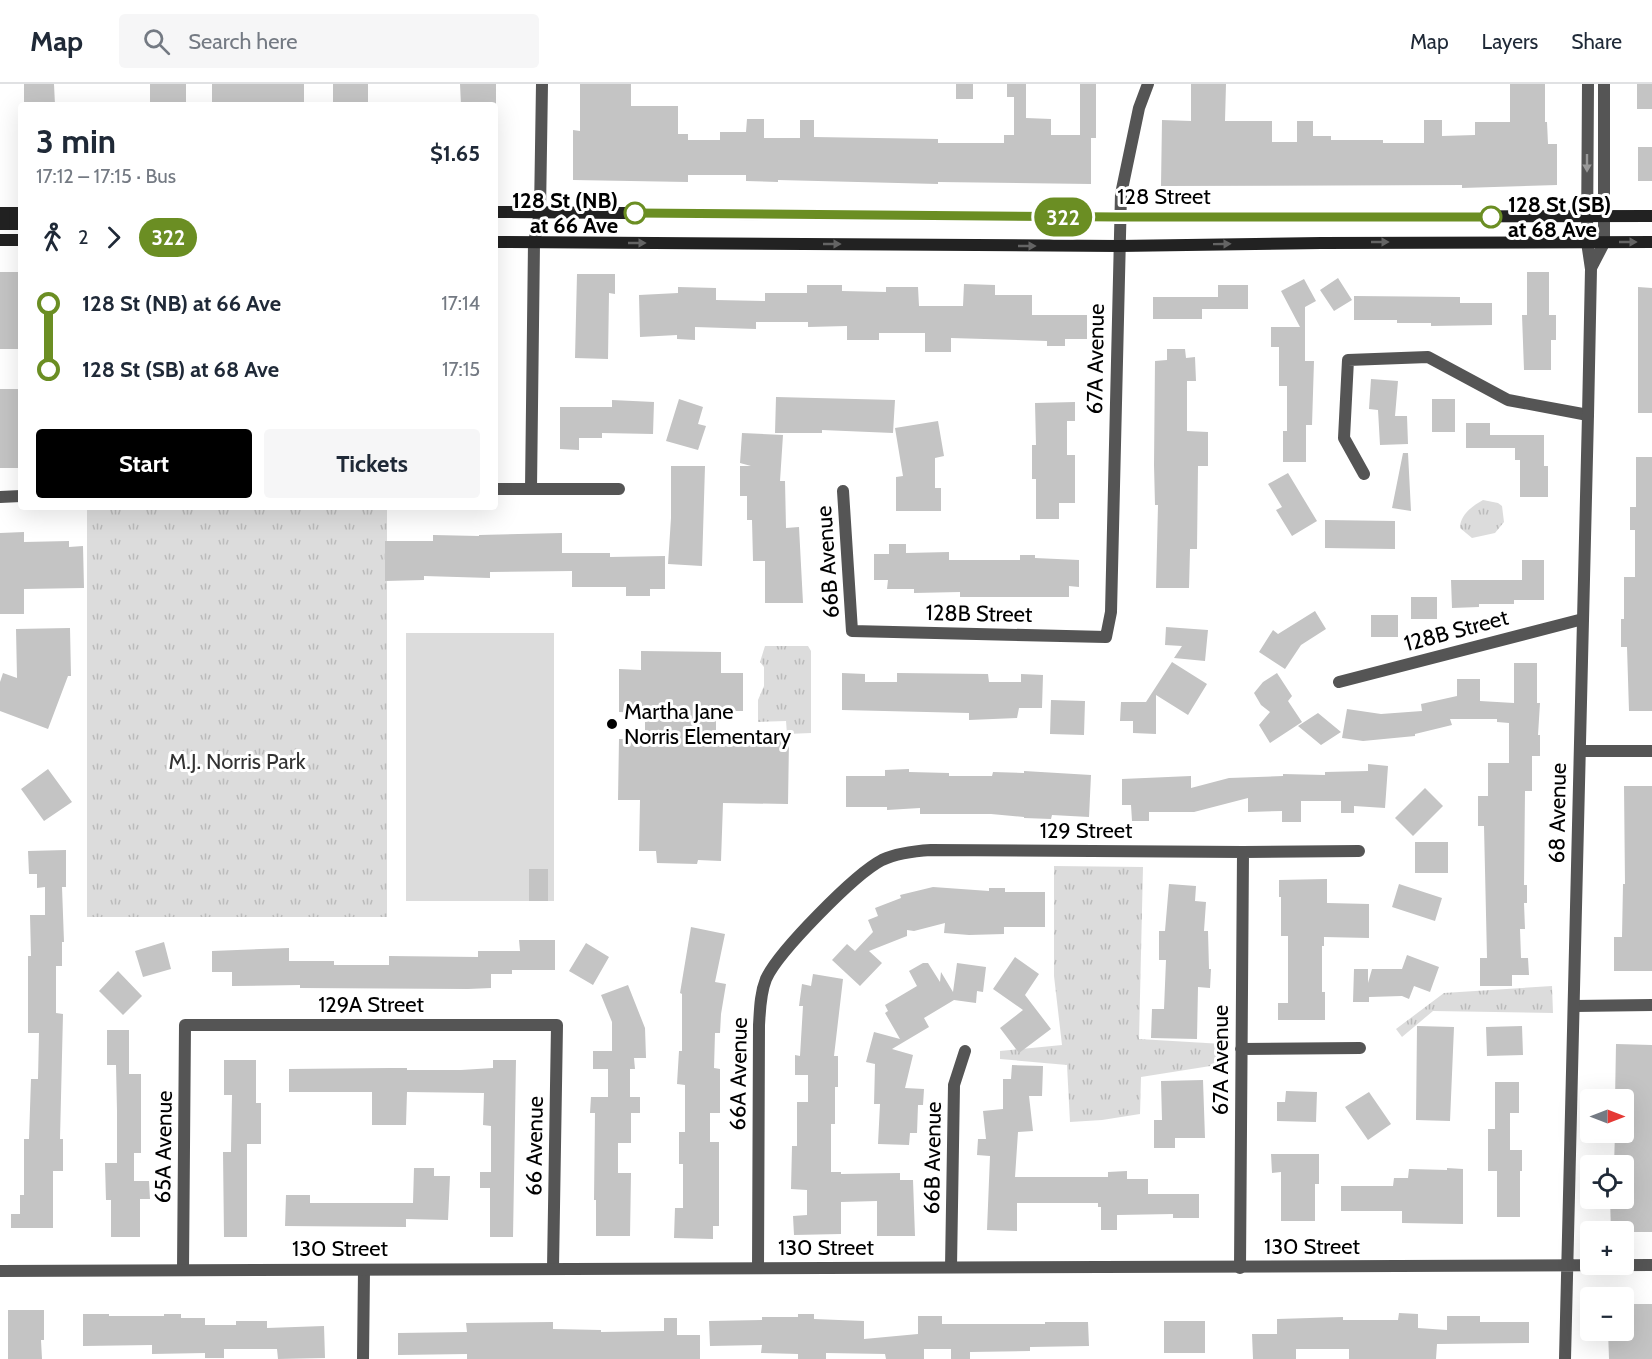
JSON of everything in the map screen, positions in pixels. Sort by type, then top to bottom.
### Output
[{"type":"main road","name":"128 Street","points":[[498,212],[1120,217],[1652,216]]},
{"type":"main road","points":[[0,213],[18,213]]},
{"type":"main road","points":[[0,224],[18,224]]},
{"type":"main road","points":[[0,240],[18,240]]},
{"type":"main road","points":[[498,243],[1119,246],[1652,242]]},
{"type":"street","points":[[531,489],[534,243],[540,212],[542,84]]},
{"type":"street","name":"67A Avenue","points":[[1106,637],[1111,612],[1122,187],[1139,108],[1148,84]]},
{"type":"street","name":"68 Avenue","points":[[1565,1359],[1591,269],[1587,242],[1587,84]]},
{"type":"street","name":"68 Avenue","points":[[1591,269],[1604,243],[1604,84]]},
{"type":"street","points":[[1364,474],[1344,438],[1348,360],[1428,357],[1508,400],[1588,415]]},
{"type":"street","points":[[498,489],[619,489]]},
{"type":"street","name":"66B Avenue","points":[[843,490],[852,631]]},
{"type":"street","points":[[0,497],[18,496]]},
{"type":"street","name":"128B Street","points":[[1339,682],[1583,619]]},
{"type":"street","name":"128B Street","points":[[852,631],[1106,637]]},
{"type":"street","points":[[1580,751],[1652,750]]},
{"type":"street","name":"129 Street","points":[[830,904],[868,868],[885,859],[911,851],[1359,851]]},
{"type":"street","name":"67A Avenue","points":[[1240,1268],[1243,852]]},
{"type":"street","name":"66A Avenue","points":[[758,1268],[759,1025],[762,991],[774,966],[830,904]]},
{"type":"street","points":[[1574,1006],[1652,1005]]},
{"type":"street","name":"129A Street","points":[[185,1025],[557,1025]]},
{"type":"street","name":"65A Avenue","points":[[183,1269],[185,1025]]},
{"type":"street","name":"66 Avenue","points":[[553,1268],[557,1025]]},
{"type":"street","points":[[1241,1049],[1360,1048]]},
{"type":"street","name":"66B Avenue","points":[[951,1268],[954,1085],[965,1051]]},
{"type":"street","name":"130 Street","points":[[0,1271],[1652,1265]]},
{"type":"street","points":[[363,1359],[364,1270]]},
{"type":"green space","points":[[1483,500],[1502,506],[1504,522],[1495,533],[1472,538],[1460,528],[1462,519],[1467,511]]},
{"type":"green space","name":"M.J. Norris Park","points":[[87,510],[387,510],[387,917],[87,917]]},
{"type":"green space","points":[[406,633],[554,633],[554,901],[406,901]]},
{"type":"green space","points":[[765,646],[808,646],[811,651],[811,733],[787,734],[786,721],[758,722],[758,700],[764,686],[764,667],[760,662]]},
{"type":"green space","points":[[1054,866],[1143,867],[1139,1039],[1223,1044],[1223,1064],[1141,1077],[1140,1114],[1070,1122],[1067,1065],[1000,1059],[1000,1051],[1062,1045],[1054,976]]},
{"type":"green space","points":[[1552,986],[1553,1013],[1433,1011],[1402,1037],[1396,1029],[1444,993]]},
{"type":"building","points":[[24,84],[54,84],[55,102],[24,102]]},
{"type":"building","points":[[150,84],[186,84],[186,102],[150,102]]},
{"type":"building","points":[[212,84],[304,84],[304,102],[212,102]]},
{"type":"building","points":[[333,84],[368,84],[368,102],[333,102]]},
{"type":"building","points":[[460,84],[496,84],[496,102],[461,102]]},
{"type":"building","points":[[580,84],[631,84],[631,106],[678,106],[678,134],[688,134],[688,140],[720,140],[720,132],[746,132],[747,119],[764,119],[764,138],[800,138],[800,120],[814,120],[814,137],[938,139],[938,143],[1004,143],[1004,135],[1014,135],[1014,97],[1007,97],[1007,84],[1026,84],[1026,118],[1051,119],[1051,135],[1080,135],[1080,84],[1096,84],[1096,138],[1091,138],[1091,184],[938,182],[938,184],[778,180],[778,182],[746,181],[746,175],[688,175],[688,182],[573,180],[573,130],[580,131]]},
{"type":"building","points":[[956,84],[973,84],[973,99],[956,99]]},
{"type":"building","points":[[1191,84],[1226,84],[1225,121],[1272,121],[1272,142],[1297,142],[1297,121],[1313,121],[1313,136],[1331,136],[1331,140],[1424,143],[1424,120],[1442,120],[1442,136],[1475,135],[1475,122],[1510,122],[1510,84],[1545,84],[1545,122],[1547,122],[1548,144],[1557,144],[1557,185],[1462,188],[1462,185],[1161,186],[1162,120],[1191,121]]},
{"type":"building","points":[[1637,84],[1652,84],[1652,109],[1637,109]]},
{"type":"building","points":[[1638,147],[1652,147],[1652,181],[1638,181]]},
{"type":"building","points":[[0,272],[18,272],[18,349],[0,349]]},
{"type":"building","points":[[1527,272],[1549,272],[1549,315],[1556,315],[1556,340],[1551,340],[1551,370],[1524,370],[1522,315],[1527,315]]},
{"type":"building","points":[[577,274],[615,274],[615,294],[609,293],[608,359],[575,358]]},
{"type":"building","points":[[1338,278],[1352,300],[1334,311],[1320,290]]},
{"type":"building","points":[[1304,279],[1316,301],[1305,307],[1305,361],[1314,361],[1312,425],[1306,425],[1306,462],[1283,462],[1283,431],[1287,431],[1287,386],[1279,386],[1279,347],[1271,347],[1271,327],[1300,327],[1281,291]]},
{"type":"building","points":[[964,284],[995,285],[995,295],[1032,295],[1032,315],[1087,315],[1087,339],[1065,339],[1065,346],[1047,346],[1047,341],[951,338],[951,352],[925,352],[925,333],[879,333],[879,340],[847,340],[847,326],[808,327],[808,322],[756,322],[756,329],[695,327],[695,340],[677,339],[677,335],[640,337],[639,295],[678,293],[678,287],[716,288],[716,300],[765,301],[765,293],[807,293],[807,285],[842,285],[842,291],[886,292],[886,287],[918,287],[919,306],[963,306]]},
{"type":"building","points":[[1218,285],[1248,285],[1248,309],[1202,309],[1202,319],[1153,319],[1153,297],[1218,297]]},
{"type":"building","points":[[1638,287],[1652,288],[1652,413],[1638,413]]},
{"type":"building","points":[[1354,296],[1460,297],[1460,303],[1492,303],[1492,325],[1431,326],[1431,323],[1397,323],[1397,320],[1354,320]]},
{"type":"building","points":[[1167,349],[1185,349],[1186,358],[1195,357],[1196,381],[1187,381],[1187,431],[1208,432],[1208,466],[1198,466],[1197,549],[1190,549],[1189,588],[1156,588],[1158,505],[1155,505],[1154,465],[1155,361],[1167,360]]},
{"type":"building","points":[[1371,379],[1398,381],[1395,416],[1407,416],[1408,444],[1380,445],[1378,410],[1369,409]]},
{"type":"building","points":[[0,389],[18,389],[18,468],[0,468]]},
{"type":"building","points":[[776,397],[895,400],[893,433],[822,430],[822,433],[775,433]]},
{"type":"building","points":[[679,399],[703,407],[698,424],[706,426],[698,450],[666,441]]},
{"type":"building","points":[[1432,399],[1455,399],[1455,432],[1432,432]]},
{"type":"building","points":[[612,400],[654,402],[653,434],[602,433],[602,438],[579,438],[579,450],[560,449],[560,407],[612,407]]},
{"type":"building","points":[[1075,402],[1075,421],[1067,421],[1067,455],[1075,455],[1075,503],[1059,503],[1059,519],[1036,519],[1036,479],[1032,479],[1032,445],[1036,445],[1035,403]]},
{"type":"building","points":[[938,421],[944,456],[935,458],[935,488],[941,488],[941,511],[896,511],[896,477],[903,476],[895,428]]},
{"type":"building","points":[[1466,423],[1490,423],[1490,435],[1544,435],[1544,466],[1548,466],[1548,497],[1520,497],[1520,460],[1515,460],[1515,448],[1466,448]]},
{"type":"building","points":[[742,433],[783,435],[780,481],[785,481],[786,528],[799,527],[803,603],[765,603],[765,561],[753,561],[752,520],[747,520],[747,496],[740,496],[740,466],[751,466],[740,463]]},
{"type":"building","points":[[1403,453],[1408,453],[1411,511],[1392,508]]},
{"type":"building","points":[[1636,457],[1652,457],[1652,711],[1629,711],[1627,647],[1621,647],[1624,577],[1635,577],[1635,530],[1630,530],[1630,507],[1636,507]]},
{"type":"building","points":[[671,466],[705,466],[702,566],[668,564]]},
{"type":"building","points":[[1288,473],[1317,521],[1292,536],[1276,510],[1282,507],[1268,484]]},
{"type":"building","points":[[1325,520],[1395,521],[1395,549],[1325,548]]},
{"type":"building","points":[[24,532],[24,542],[69,541],[69,547],[83,546],[84,588],[24,589],[24,614],[0,614],[0,533]]},
{"type":"building","points":[[562,533],[562,553],[610,553],[610,557],[665,556],[665,589],[650,589],[650,596],[626,596],[626,587],[572,587],[572,571],[490,572],[490,578],[424,576],[424,580],[385,581],[385,541],[433,541],[433,535]]},
{"type":"building","points":[[889,544],[906,544],[906,553],[949,552],[949,560],[1020,560],[1020,555],[1035,555],[1035,558],[1079,560],[1079,587],[1069,586],[1069,597],[960,597],[960,592],[914,593],[914,589],[887,589],[888,580],[874,580],[874,554],[889,554]]},
{"type":"building","points":[[1522,560],[1544,560],[1544,600],[1514,600],[1514,604],[1479,604],[1479,607],[1452,608],[1451,580],[1522,580]]},
{"type":"building","points":[[1411,597],[1437,597],[1437,619],[1411,619]]},
{"type":"building","points":[[1315,611],[1326,629],[1301,645],[1285,669],[1259,652],[1273,630],[1278,634]]},
{"type":"building","points":[[1371,615],[1398,615],[1398,637],[1371,637]]},
{"type":"building","points":[[1166,627],[1208,630],[1205,661],[1174,658],[1182,646],[1165,645]]},
{"type":"building","points":[[70,628],[71,676],[68,676],[48,729],[0,711],[0,682],[3,673],[17,678],[16,629]]},
{"type":"building","points":[[641,651],[721,652],[721,673],[743,673],[743,711],[716,711],[716,739],[789,740],[788,804],[723,803],[721,861],[698,860],[697,864],[657,863],[656,851],[639,851],[640,800],[618,800],[619,739],[645,739],[645,713],[619,712],[619,669],[641,670]]},
{"type":"building","points":[[1172,662],[1207,684],[1188,715],[1156,695],[1156,734],[1133,733],[1133,721],[1120,721],[1121,702],[1146,702]]},
{"type":"building","points":[[1514,663],[1537,663],[1537,703],[1540,703],[1538,735],[1540,735],[1540,756],[1532,756],[1532,791],[1525,791],[1524,885],[1527,885],[1527,903],[1524,903],[1525,929],[1520,929],[1521,958],[1528,958],[1529,975],[1512,975],[1512,986],[1480,986],[1480,958],[1487,958],[1484,826],[1478,826],[1478,796],[1488,796],[1488,763],[1509,763],[1509,723],[1497,722],[1497,719],[1450,719],[1452,725],[1415,734],[1415,736],[1363,741],[1342,738],[1347,709],[1381,714],[1422,711],[1421,704],[1457,696],[1457,679],[1480,679],[1480,701],[1514,703]]},
{"type":"building","points":[[842,673],[865,674],[865,682],[897,682],[897,673],[988,674],[989,682],[1021,682],[1021,674],[1043,675],[1042,708],[1019,708],[1017,718],[969,720],[969,713],[842,710]]},
{"type":"building","points":[[1277,673],[1292,696],[1288,701],[1302,722],[1270,743],[1259,725],[1270,712],[1261,705],[1254,693],[1263,682]]},
{"type":"building","points":[[1051,700],[1085,701],[1084,735],[1050,734]]},
{"type":"building","points":[[1318,713],[1341,732],[1321,745],[1298,726]]},
{"type":"building","points":[[1368,764],[1388,766],[1385,808],[1354,806],[1354,813],[1341,813],[1341,801],[1301,801],[1301,822],[1282,822],[1282,811],[1248,812],[1248,798],[1194,812],[1149,812],[1149,821],[1132,821],[1131,805],[1122,805],[1122,779],[1191,776],[1191,788],[1229,778],[1283,776],[1283,774],[1325,775],[1325,772],[1368,771]]},
{"type":"building","points":[[48,769],[72,802],[44,821],[21,789]]},
{"type":"building","points":[[909,769],[909,772],[949,773],[949,776],[992,776],[993,772],[1024,773],[1024,771],[1091,775],[1089,817],[1052,815],[1051,819],[991,814],[920,814],[920,808],[887,810],[887,807],[846,807],[846,776],[885,776],[885,770]]},
{"type":"building","points":[[1624,786],[1652,786],[1652,971],[1614,971],[1614,937],[1622,937],[1623,884],[1625,884]]},
{"type":"building","points":[[1425,788],[1443,806],[1413,836],[1395,818]]},
{"type":"building","points":[[1415,842],[1448,842],[1448,873],[1415,873]]},
{"type":"building","points":[[66,850],[66,887],[62,887],[64,942],[62,942],[62,966],[56,966],[56,1013],[63,1014],[60,1139],[63,1139],[63,1171],[53,1171],[53,1228],[11,1228],[11,1214],[20,1214],[20,1195],[24,1195],[24,1139],[29,1139],[31,1079],[38,1079],[39,1033],[28,1033],[28,956],[31,956],[30,915],[45,915],[45,887],[37,888],[37,874],[29,874],[28,851]]},
{"type":"building","points":[[529,869],[548,869],[548,901],[529,901]]},
{"type":"building","points":[[1327,879],[1327,903],[1369,904],[1369,938],[1324,937],[1322,992],[1325,992],[1325,1020],[1278,1020],[1278,1003],[1288,1003],[1288,936],[1281,936],[1279,880]]},
{"type":"building","points":[[1169,884],[1196,886],[1195,901],[1206,902],[1204,931],[1208,931],[1210,988],[1198,987],[1197,1039],[1151,1038],[1152,1009],[1164,1009],[1166,960],[1159,960],[1159,931],[1165,931]]},
{"type":"building","points":[[1399,884],[1442,898],[1435,921],[1392,907]]},
{"type":"building","points":[[933,887],[989,891],[989,888],[1005,888],[1005,892],[1045,892],[1045,927],[1004,927],[1004,934],[969,935],[944,933],[945,923],[914,931],[907,930],[907,936],[869,951],[882,963],[860,986],[832,960],[847,944],[855,951],[873,932],[868,920],[878,916],[875,908],[901,898],[900,895]]},
{"type":"building","points":[[691,927],[725,934],[715,982],[726,984],[720,1033],[715,1033],[714,1068],[720,1069],[720,1113],[710,1113],[710,1142],[719,1142],[719,1226],[713,1226],[713,1239],[674,1238],[675,1208],[683,1208],[683,1164],[679,1164],[679,1132],[685,1132],[685,1085],[677,1084],[679,1051],[682,1051],[682,994],[680,993]]},
{"type":"building","points":[[519,940],[555,940],[555,970],[512,970],[512,974],[491,974],[491,988],[468,989],[300,988],[300,985],[232,986],[232,972],[212,972],[212,951],[289,948],[289,961],[334,961],[334,965],[389,965],[389,956],[478,957],[478,951],[520,951]]},
{"type":"building","points":[[164,942],[171,969],[143,977],[135,951]]},
{"type":"building","points":[[586,943],[609,957],[593,985],[569,971]]},
{"type":"building","points":[[1407,955],[1439,967],[1430,992],[1414,986],[1409,999],[1402,996],[1369,997],[1369,1002],[1353,1002],[1354,969],[1368,969],[1368,983],[1372,969],[1402,969]]},
{"type":"building","points":[[1015,957],[1039,974],[1025,995],[1051,1029],[1019,1053],[1000,1028],[1023,1010],[993,989]]},
{"type":"building","points":[[923,963],[928,963],[940,982],[941,972],[953,992],[957,963],[986,967],[983,992],[977,991],[976,1003],[954,1000],[924,1018],[929,1027],[892,1049],[913,1055],[905,1088],[924,1089],[923,1105],[918,1105],[917,1133],[910,1133],[909,1145],[878,1144],[880,1104],[874,1104],[875,1064],[866,1062],[874,1032],[900,1039],[885,1013],[888,1011],[885,1005],[917,986],[909,971]]},
{"type":"building","points":[[118,971],[142,996],[123,1015],[99,991]]},
{"type":"building","points":[[813,974],[843,979],[834,1056],[838,1056],[838,1087],[835,1087],[835,1124],[831,1124],[831,1172],[841,1172],[841,1174],[900,1173],[900,1180],[913,1180],[915,1236],[877,1236],[877,1201],[841,1202],[841,1234],[794,1235],[793,1216],[807,1215],[807,1190],[791,1189],[792,1146],[797,1146],[797,1102],[808,1102],[808,1075],[795,1075],[795,1055],[800,1056],[803,1006],[799,1006],[802,984],[811,986]]},
{"type":"building","points":[[628,985],[645,1028],[646,1058],[634,1058],[635,1069],[630,1069],[630,1097],[640,1097],[640,1113],[631,1113],[631,1143],[618,1143],[618,1173],[631,1173],[630,1236],[596,1236],[595,1113],[590,1113],[591,1097],[608,1097],[608,1069],[593,1069],[593,1051],[612,1051],[612,1022],[601,995]]},
{"type":"building","points":[[1417,1026],[1454,1027],[1450,1121],[1416,1120]]},
{"type":"building","points":[[1522,1026],[1523,1055],[1487,1056],[1486,1027]]},
{"type":"building","points":[[107,1030],[129,1030],[129,1074],[141,1074],[141,1153],[134,1153],[134,1181],[149,1181],[150,1199],[140,1199],[140,1237],[111,1237],[111,1200],[106,1200],[105,1163],[117,1163],[117,1111],[116,1065],[107,1065]]},
{"type":"building","points":[[1616,1044],[1652,1045],[1652,1232],[1634,1232],[1634,1221],[1611,1221],[1610,1209],[1634,1209],[1634,1155],[1614,1155],[1615,1143],[1634,1143],[1634,1089],[1615,1089]]},
{"type":"building","points":[[224,1060],[256,1060],[256,1103],[261,1103],[261,1144],[247,1144],[247,1237],[224,1237],[223,1152],[231,1152],[232,1095],[224,1095]]},
{"type":"building","points":[[493,1060],[516,1060],[513,1237],[490,1237],[490,1188],[480,1188],[480,1172],[491,1172],[491,1126],[483,1125],[484,1093],[407,1092],[406,1125],[372,1125],[372,1092],[289,1092],[289,1069],[461,1070],[493,1068]]},
{"type":"building","points":[[1012,1065],[1043,1066],[1042,1096],[1029,1096],[1033,1131],[1018,1132],[1015,1177],[1108,1177],[1108,1172],[1127,1171],[1127,1179],[1148,1179],[1148,1194],[1199,1194],[1199,1218],[1173,1218],[1173,1214],[1117,1215],[1117,1230],[1101,1230],[1101,1207],[1098,1207],[1098,1203],[1017,1203],[1017,1231],[987,1230],[990,1156],[977,1155],[978,1139],[986,1139],[983,1111],[1003,1109],[1003,1079],[1011,1079]]},
{"type":"building","points":[[1203,1080],[1205,1138],[1175,1138],[1175,1148],[1154,1148],[1154,1120],[1162,1120],[1161,1081]]},
{"type":"building","points":[[1495,1082],[1519,1082],[1519,1113],[1510,1113],[1510,1150],[1522,1150],[1520,1217],[1497,1217],[1497,1171],[1488,1171],[1488,1129],[1495,1129]]},
{"type":"building","points":[[1286,1091],[1317,1092],[1316,1122],[1277,1121],[1277,1102],[1285,1102]]},
{"type":"building","points":[[1369,1092],[1391,1124],[1368,1140],[1345,1107]]},
{"type":"building","points":[[1271,1154],[1319,1154],[1319,1184],[1315,1184],[1315,1221],[1281,1221],[1281,1172],[1272,1173]]},
{"type":"building","points":[[414,1168],[434,1168],[434,1176],[450,1176],[448,1220],[406,1219],[406,1227],[285,1226],[286,1195],[310,1195],[310,1203],[413,1203]]},
{"type":"building","points":[[1447,1168],[1463,1169],[1463,1224],[1402,1223],[1402,1211],[1341,1211],[1341,1186],[1393,1186],[1394,1178],[1408,1178],[1409,1169],[1447,1170]]},
{"type":"building","points":[[1634,1304],[1652,1304],[1652,1359],[1609,1359],[1608,1341],[1634,1341]]},
{"type":"building","points":[[8,1310],[44,1310],[42,1359],[8,1359]]},
{"type":"building","points":[[1399,1313],[1418,1314],[1418,1328],[1447,1330],[1447,1316],[1480,1316],[1480,1322],[1529,1322],[1529,1343],[1437,1344],[1436,1359],[1349,1359],[1349,1349],[1296,1349],[1296,1359],[1253,1359],[1252,1334],[1277,1334],[1277,1319],[1343,1317],[1343,1320],[1398,1320]]},
{"type":"building","points":[[83,1314],[164,1316],[164,1314],[181,1314],[181,1318],[205,1318],[205,1325],[236,1325],[236,1321],[267,1321],[267,1328],[324,1326],[325,1358],[278,1359],[277,1349],[224,1349],[224,1358],[205,1358],[205,1353],[152,1354],[152,1345],[83,1346]]},
{"type":"building","points":[[798,1314],[814,1314],[814,1319],[864,1321],[864,1339],[918,1334],[918,1316],[942,1316],[942,1324],[1088,1322],[1089,1346],[1030,1347],[1030,1351],[970,1352],[970,1359],[951,1359],[951,1349],[924,1349],[924,1359],[886,1359],[885,1354],[826,1353],[826,1359],[798,1359],[798,1354],[761,1353],[762,1345],[710,1346],[709,1321],[762,1320],[762,1317],[798,1317]]},
{"type":"building","points":[[664,1318],[677,1318],[677,1335],[700,1335],[700,1359],[467,1359],[467,1354],[398,1355],[398,1333],[467,1332],[466,1323],[553,1322],[553,1329],[601,1330],[601,1332],[664,1331]]},
{"type":"building","points":[[1164,1321],[1205,1321],[1205,1353],[1164,1353]]},
{"type":"bus line","name":"322","points":[[635,213],[1491,217]]},
{"type":"place","name":"128 St (NB) at 66 Ave","points":[[635,213]]},
{"type":"place","name":"128 St (SB) at 68 Ave","points":[[1491,217]]},
{"type":"place","name":"Martha Jane Norris Elementary","points":[[612,724]]}]
